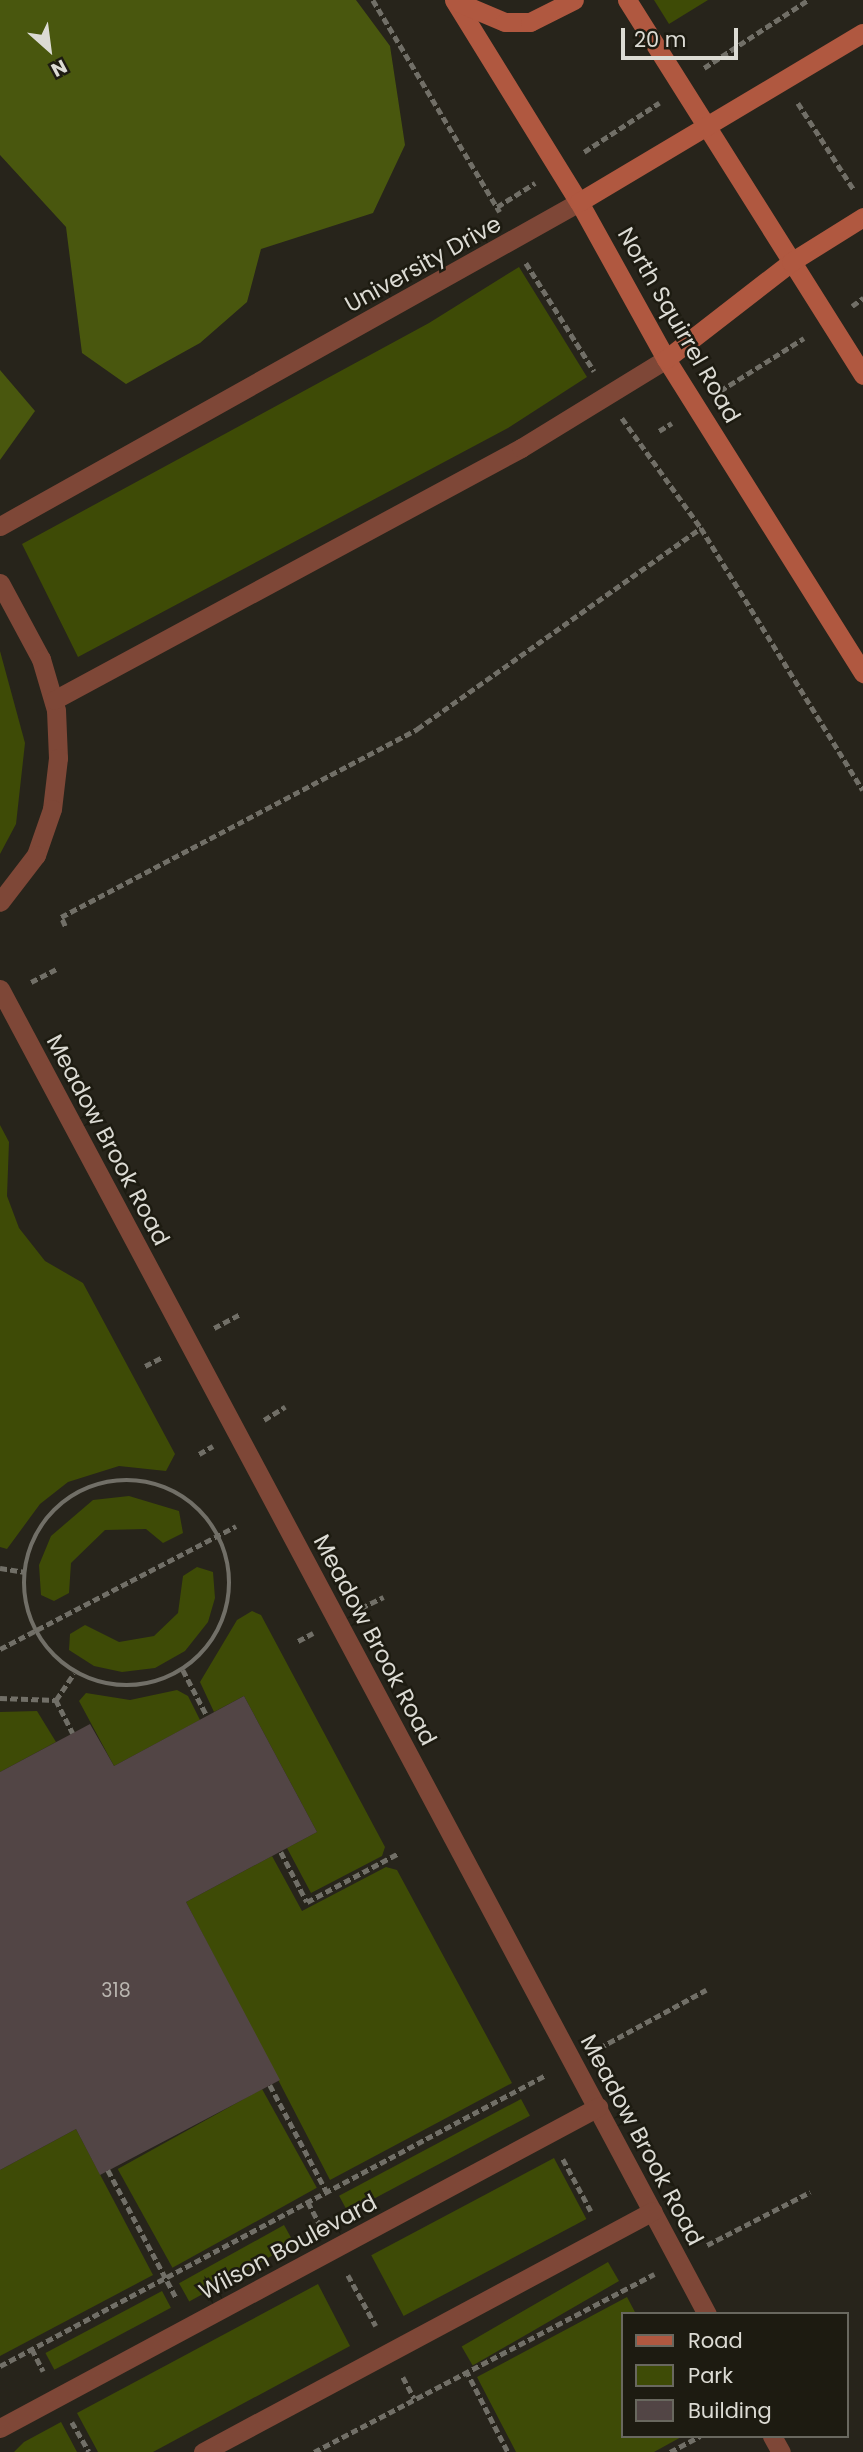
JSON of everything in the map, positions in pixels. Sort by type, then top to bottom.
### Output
[{"type":"main road","points":[[454,0],[505,22],[551,15],[574,0]]},
{"type":"main road","name":"North Squirrel Road","points":[[454,0],[579,202],[666,359],[863,673]]},
{"type":"main road","points":[[627,0],[863,375]]},
{"type":"main road","name":"University Drive","points":[[579,202],[707,130],[863,33]]},
{"type":"main road","points":[[666,359],[792,262],[863,217]]},
{"type":"street","name":"University Drive","points":[[0,526],[579,202]]},
{"type":"street","points":[[54,700],[522,448],[666,359]]},
{"type":"street","points":[[0,583],[21,614],[54,700],[52,809],[36,855],[0,902]]},
{"type":"street","name":"Meadow Brook Road","points":[[0,989],[706,2312]]},
{"type":"street","name":"Wilson Boulevard","points":[[0,2428],[598,2107]]},
{"type":"street","points":[[203,2452],[653,2211]]},
{"type":"path","points":[[373,0],[497,206]]},
{"type":"path","points":[[729,50],[808,0]]},
{"type":"path","points":[[583,152],[652,108]]},
{"type":"path","points":[[817,132],[850,183]]},
{"type":"path","points":[[526,264],[596,374]]},
{"type":"path","points":[[728,386],[799,342]]},
{"type":"path","points":[[624,422],[701,528],[863,790]]},
{"type":"path","points":[[65,926],[61,917],[417,729],[701,528]]},
{"type":"path","points":[[23,985],[56,969]]},
{"type":"path","points":[[211,1330],[240,1314]]},
{"type":"path","points":[[145,1366],[165,1356]]},
{"type":"path","points":[[261,1422],[285,1407]]},
{"type":"path","points":[[199,1454],[215,1446]]},
{"type":"path","points":[[108,1481],[172,1490],[219,1535],[231,1584],[225,1618],[208,1647],[183,1670],[118,1686],[74,1673],[34,1631],[24,1572],[28,1550],[51,1513],[108,1481]]},
{"type":"path","points":[[0,1649],[236,1527]]},
{"type":"path","points":[[0,1568],[24,1572]]},
{"type":"path","points":[[360,1608],[384,1597]]},
{"type":"path","points":[[298,1641],[314,1633]]},
{"type":"path","points":[[183,1670],[207,1716]]},
{"type":"path","points":[[56,1700],[74,1673]]},
{"type":"path","points":[[0,1698],[56,1700]]},
{"type":"path","points":[[56,1700],[74,1733]]},
{"type":"path","points":[[281,1852],[307,1902],[397,1854]]},
{"type":"path","points":[[595,2050],[706,1990]]},
{"type":"path","points":[[0,2366],[547,2074]]},
{"type":"path","points":[[270,2085],[327,2192]]},
{"type":"path","points":[[563,2158],[591,2211]]},
{"type":"path","points":[[108,2171],[178,2302]]},
{"type":"path","points":[[707,2245],[810,2192]]},
{"type":"path","points":[[308,2202],[321,2226]]},
{"type":"path","points":[[347,2273],[376,2327]]},
{"type":"path","points":[[314,2452],[654,2274]]},
{"type":"path","points":[[32,2349],[44,2372]]},
{"type":"path","points":[[466,2371],[506,2451]]},
{"type":"path","points":[[402,2376],[414,2398]]},
{"type":"path","points":[[70,2418],[89,2452]]},
{"type":"path","points":[[670,2452],[696,2438]]},
{"type":"green space","points":[[0,0],[356,0],[390,46],[405,145],[373,213],[261,249],[247,302],[200,343],[126,384],[82,353],[66,227],[0,155]]},
{"type":"green space","points":[[654,0],[708,0],[669,24]]},
{"type":"green space","points":[[519,267],[587,377],[508,428],[78,657],[22,544],[429,323]]},
{"type":"green space","points":[[0,370],[35,411],[0,460]]},
{"type":"green space","points":[[0,651],[25,743],[16,824],[0,854]]},
{"type":"green space","points":[[0,1125],[9,1142],[7,1196],[19,1228],[45,1261],[83,1283],[175,1454],[166,1471],[119,1466],[68,1482],[40,1504],[7,1549],[0,1547]]},
{"type":"green space","points":[[129,1496],[179,1511],[183,1533],[163,1543],[146,1529],[105,1530],[71,1563],[69,1593],[54,1601],[41,1595],[39,1565],[51,1536],[93,1500]]},
{"type":"green space","points":[[197,1567],[213,1572],[215,1598],[208,1622],[185,1651],[155,1668],[122,1672],[94,1666],[69,1650],[70,1634],[85,1625],[119,1642],[154,1636],[178,1613],[183,1576]]},
{"type":"green space","points":[[252,1611],[261,1615],[385,1847],[382,1856],[311,1893],[287,1848],[317,1832],[244,1696],[214,1712],[200,1682],[237,1620]]},
{"type":"green space","points":[[177,1690],[188,1696],[200,1720],[114,1766],[79,1701],[86,1693],[130,1700]]},
{"type":"green space","points":[[37,1711],[56,1742],[0,1772],[0,1712]]},
{"type":"green space","points":[[272,1856],[302,1911],[386,1867],[397,1870],[512,2083],[330,2180],[186,1902]]},
{"type":"green space","points":[[262,2089],[317,2188],[172,2268],[118,2169]]},
{"type":"green space","points":[[521,2099],[530,2116],[348,2212],[339,2196]]},
{"type":"green space","points":[[76,2129],[153,2275],[0,2356],[0,2170]]},
{"type":"green space","points":[[554,2158],[586,2219],[404,2316],[371,2255]]},
{"type":"green space","points":[[284,2225],[294,2243],[189,2302],[179,2283]]},
{"type":"green space","points":[[608,2262],[619,2281],[473,2366],[462,2346]]},
{"type":"green space","points":[[318,2284],[350,2346],[153,2452],[98,2452],[77,2413]]},
{"type":"green space","points":[[162,2291],[171,2308],[54,2370],[45,2353]]},
{"type":"green space","points":[[627,2297],[635,2312],[622,2312],[622,2438],[679,2438],[654,2452],[516,2452],[477,2377]]},
{"type":"green space","points":[[61,2422],[77,2452],[14,2452],[24,2442]]},
{"type":"building","points":[[244,1696],[317,1832],[186,1902],[280,2080],[100,2175],[76,2129],[0,2170],[0,1772],[90,1724],[114,1766]]}]
